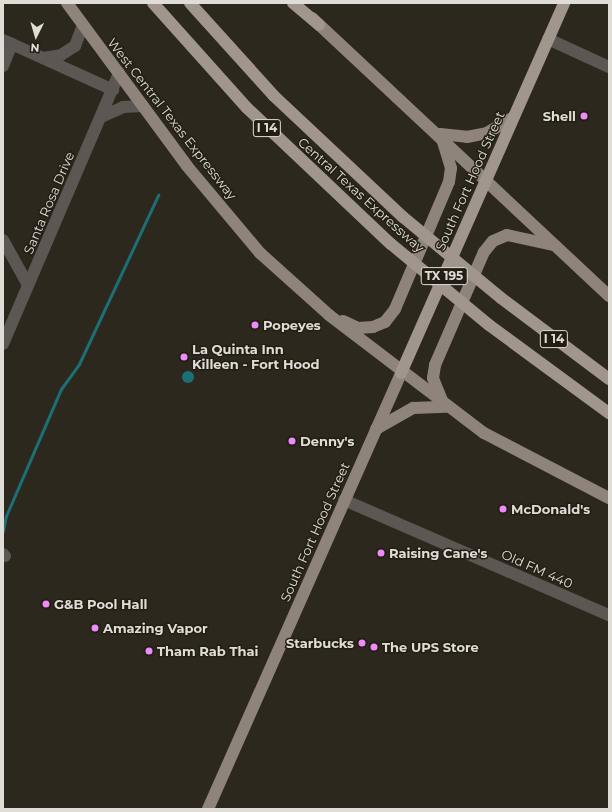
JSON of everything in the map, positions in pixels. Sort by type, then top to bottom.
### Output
[{"type":"highway","name":"Central Texas Expressway","points":[[153,3],[247,108],[391,244],[489,325],[572,388],[609,413]]},
{"type":"highway","name":"Central Texas Expressway","points":[[190,3],[274,96],[403,217],[501,298],[609,379]]},
{"type":"highway","points":[[293,3],[319,25]]},
{"type":"highway","name":"South Fort Hood Street","points":[[401,373],[564,3]]},
{"type":"highway","points":[[572,388],[609,417]]},
{"type":"main road","name":"West Central Texas Expressway","points":[[67,3],[187,166],[260,253],[329,315],[446,407],[535,462],[609,498]]},
{"type":"main road","points":[[298,3],[319,25],[440,134],[554,245],[609,296]]},
{"type":"main road","points":[[440,134],[467,137],[487,133],[514,117]]},
{"type":"main road","points":[[329,315],[358,328],[372,327],[385,322],[395,309],[449,182],[449,152],[440,134]]},
{"type":"main road","points":[[376,429],[413,408],[446,407],[436,390],[435,365],[484,252],[494,241],[507,235],[554,245]]},
{"type":"main road","name":"South Fort Hood Street","points":[[208,809],[401,373]]},
{"type":"street","points":[[43,58],[61,55],[75,46],[83,25]]},
{"type":"street","points":[[548,39],[609,67]]},
{"type":"street","points":[[3,66],[8,42],[113,90]]},
{"type":"street","name":"Santa Rosa Drive","points":[[3,344],[119,73]]},
{"type":"street","points":[[101,117],[123,107],[143,106]]},
{"type":"street","points":[[3,240],[28,285]]},
{"type":"street","name":"Old FM 440","points":[[344,500],[609,615]]},
{"type":"water","points":[[188,371],[192,373],[194,377],[192,381],[188,383],[184,381],[182,377],[184,373]]},
{"type":"waterway","points":[[3,531],[6,516],[61,389],[79,364],[158,195]]},
{"type":"place","name":"Shell","points":[[584,116]]},
{"type":"place","name":"Popeyes","points":[[255,325]]},
{"type":"place","name":"La Quinta Inn Killeen - Fort Hood","points":[[184,357]]},
{"type":"place","name":"Denny's","points":[[292,441]]},
{"type":"place","name":"McDonald's","points":[[503,509]]},
{"type":"place","name":"Raising Cane's","points":[[381,553]]},
{"type":"place","name":"G&B Pool Hall","points":[[46,604]]},
{"type":"place","name":"Amazing Vapor","points":[[95,628]]},
{"type":"place","name":"Starbucks","points":[[362,643]]},
{"type":"place","name":"The UPS Store","points":[[374,647]]},
{"type":"place","name":"Tham Rab Thai","points":[[149,651]]}]
